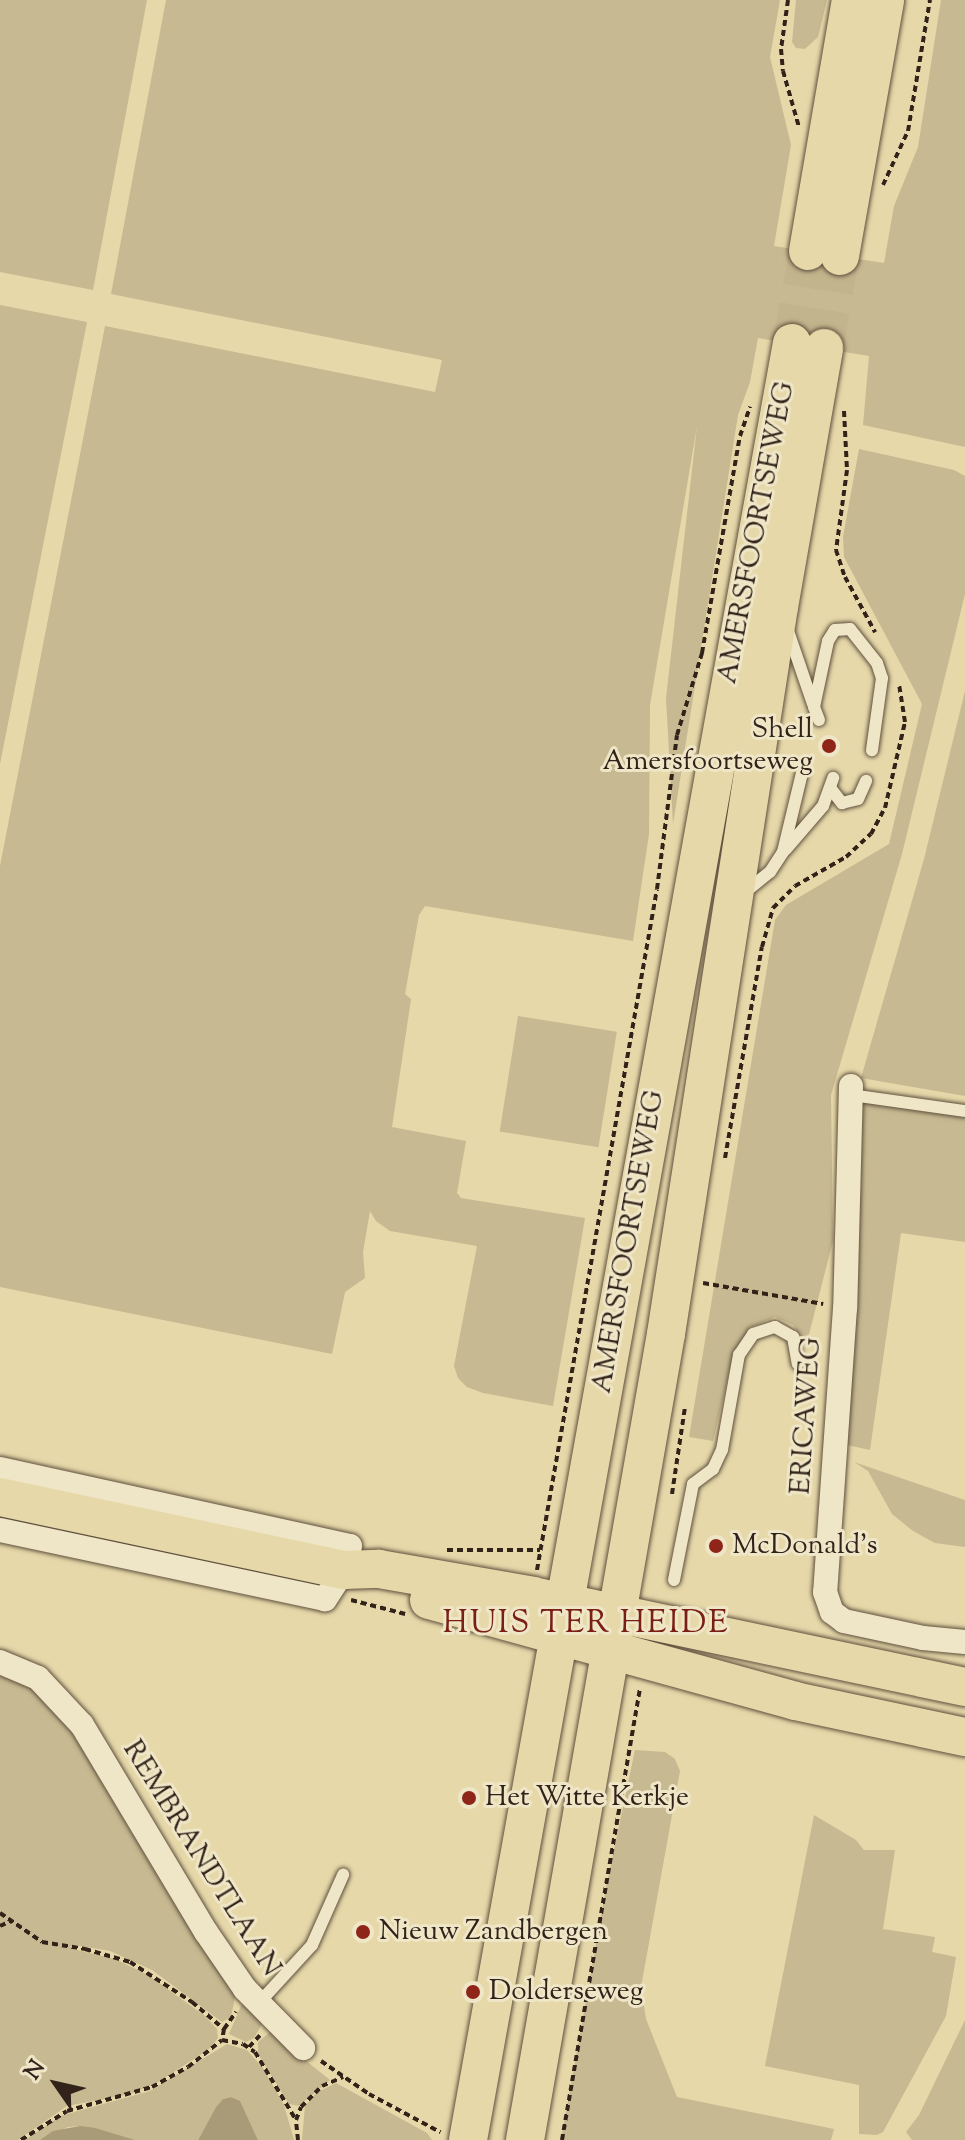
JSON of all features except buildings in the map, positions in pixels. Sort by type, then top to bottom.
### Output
[{"type":"main road","points":[[851,0],[824,254],[885,0]]},
{"type":"main road","name":"AMERSFOORTSEWEG","points":[[455,2136],[553,1612],[808,346],[779,607],[625,1642],[525,2140]]},
{"type":"main road","points":[[0,1497],[344,1570],[363,1581],[553,1612],[625,1642],[795,1701],[965,1737]]},
{"type":"main road","points":[[625,1642],[965,1687]]},
{"type":"street","name":"ERICAWEG","points":[[851,1090],[845,1308],[825,1559],[828,1602],[844,1621],[923,1638],[965,1642]]},
{"type":"street","points":[[0,1469],[350,1546],[344,1570],[325,1599],[0,1530]]},
{"type":"street","name":"REMBRANDTLAAN","points":[[0,1662],[38,1678],[82,1725],[206,1932],[258,2004],[303,2048]]},
{"type":"lane","name":"AMERSFOORTSEWEG","points":[[779,607],[815,715],[828,641],[835,630],[850,629],[877,663],[882,678],[872,750]]},
{"type":"lane","points":[[783,852],[802,773]]},
{"type":"lane","points":[[733,902],[770,872],[783,852],[804,831],[832,784],[842,803],[858,799],[866,781]]},
{"type":"lane","points":[[851,1090],[965,1111]]},
{"type":"lane","points":[[674,1580],[693,1484],[713,1469],[722,1450],[739,1355],[753,1334],[775,1327],[793,1337],[798,1364]]},
{"type":"lane","points":[[258,2004],[312,1945],[343,1875]]},
{"type":"path","points":[[788,0],[782,60],[800,140]]},
{"type":"path","points":[[878,197],[908,131],[930,0]]},
{"type":"path","name":"AMERSFOORTSEWEG","points":[[553,1612],[677,735],[702,653],[740,436],[752,402]]},
{"type":"path","points":[[843,405],[847,470],[836,550],[845,577],[878,637]]},
{"type":"path","points":[[725,1160],[762,947],[773,908],[795,886],[846,857],[871,834],[885,808],[905,722],[902,693],[894,672]]},
{"type":"path","points":[[701,1298],[703,1283],[845,1308]]},
{"type":"path","points":[[671,1503],[687,1393]]},
{"type":"path","points":[[562,2140],[625,1642]]},
{"type":"path","points":[[0,1913],[42,1942],[110,1955],[150,1973],[224,2029],[222,2040],[188,2067],[152,2087],[67,2111],[21,2140]]},
{"type":"path","points":[[0,1926],[12,1921]]},
{"type":"path","points":[[222,2040],[243,2044],[255,2052],[296,2120],[298,2140]]},
{"type":"path","points":[[303,2048],[343,2077],[455,2136]]},
{"type":"path","points":[[296,2120],[314,2092],[343,2077]]},
{"type":"shaded area","points":[[0,0],[147,0],[93,290],[0,272]]},
{"type":"shaded area","points":[[166,0],[780,0],[770,57],[791,145],[774,246],[884,263],[894,206],[918,147],[941,0],[965,0],[965,447],[863,425],[869,356],[758,338],[750,382],[738,415],[673,824],[666,698],[697,426],[650,705],[649,834],[633,941],[425,906],[419,915],[405,994],[411,999],[392,1127],[466,1141],[457,1193],[461,1198],[585,1218],[553,1406],[483,1393],[467,1387],[458,1378],[454,1366],[477,1246],[390,1231],[376,1221],[370,1211],[363,1252],[365,1278],[345,1292],[332,1354],[0,1287],[0,866],[105,326],[435,392],[442,360],[111,294]]},
{"type":"shaded area","points":[[796,0],[827,0],[818,37],[805,49],[796,48],[792,42]]},
{"type":"shaded area","points":[[0,305],[87,322],[0,764]]},
{"type":"shaded area","points":[[859,449],[954,470],[965,476],[965,594],[902,854],[831,1095],[833,1241],[806,1346],[793,1325],[775,1317],[750,1327],[734,1352],[713,1441],[689,1437],[775,920],[786,905],[889,844],[922,704],[844,557],[843,537]]},
{"type":"shaded area","points":[[965,691],[965,1096],[861,1078],[924,859]]},
{"type":"shaded area","points":[[518,1016],[617,1032],[598,1147],[500,1132]]},
{"type":"shaded area","points":[[859,1101],[965,1117],[965,1242],[901,1233],[870,1450],[847,1445]]},
{"type":"shaded area","points":[[854,1462],[965,1500],[965,1547],[935,1543],[913,1531],[892,1514],[868,1471]]},
{"type":"shaded area","points":[[0,1672],[25,1682],[55,1707],[85,1747],[236,1992],[231,2017],[222,2022],[152,1970],[110,1951],[75,1945],[73,1949],[115,1959],[148,1975],[205,2016],[217,2029],[218,2038],[208,2050],[155,2084],[130,2094],[67,2106],[18,2140],[0,2140]]},
{"type":"shaded area","points":[[635,1750],[665,1752],[675,1759],[680,1771],[641,1987],[646,2019],[677,2097],[834,2129],[831,2140],[561,2140],[606,1888]]},
{"type":"shaded area","points":[[814,1815],[856,1840],[864,1850],[895,1850],[883,1929],[935,1937],[932,1952],[956,1957],[946,2016],[883,2132],[877,2135],[859,2134],[859,2085],[765,2066]]},
{"type":"shaded area","points":[[243,2001],[262,2024],[254,2038],[246,2042],[229,2034]]},
{"type":"shaded area","points":[[965,2020],[965,2140],[912,2140],[906,2132],[919,2115]]},
{"type":"shaded area","points":[[270,2032],[330,2080],[299,2106],[289,2104],[258,2054],[258,2042]]},
{"type":"shaded area","points":[[227,2044],[247,2050],[263,2068],[284,2105],[294,2140],[258,2140],[240,2102],[231,2097],[223,2099],[216,2107],[198,2140],[135,2140],[80,2126],[68,2127],[40,2140],[25,2140],[60,2116],[150,2091]]},
{"type":"shaded area","points":[[336,2083],[427,2133],[432,2140],[302,2140],[305,2106],[316,2093]]},
{"type":"shaded area","points":[[231,2097],[240,2101],[258,2140],[198,2140],[216,2107],[223,2099]]},
{"type":"shaded area","points":[[80,2126],[135,2140],[40,2140],[53,2131]]},
{"type":"tunnel","points":[[792,343],[808,251]]},
{"type":"tunnel","points":[[824,348],[840,256]]},
{"type":"place","name":"Shell Amersfoortseweg","points":[[829,746]]},
{"type":"place","name":"McDonald's","points":[[716,1546]]},
{"type":"place","name":"Het Witte Kerkje","points":[[469,1798]]},
{"type":"place","name":"Nieuw Zandbergen","points":[[363,1932]]},
{"type":"place","name":"Dolderseweg","points":[[473,1992]]},
{"type":"district","name":"HUIS TER HEIDE","points":[[586,1624]]}]
